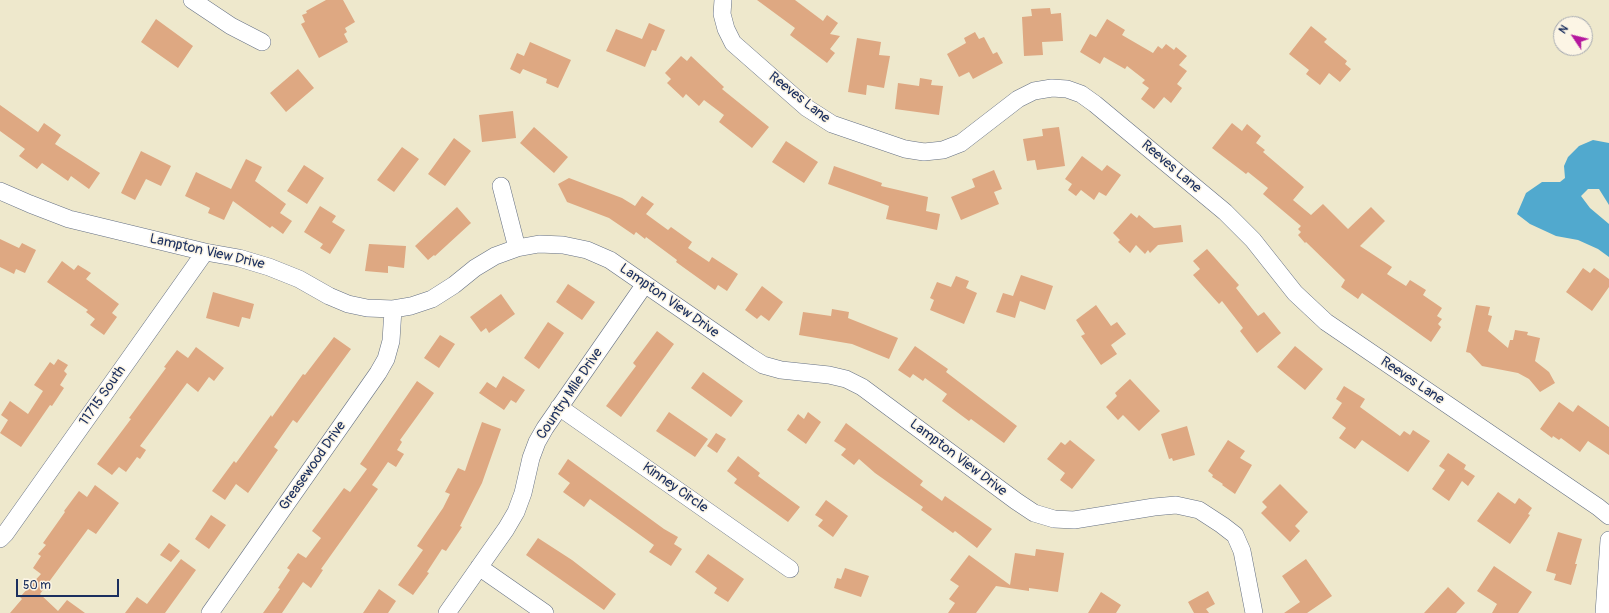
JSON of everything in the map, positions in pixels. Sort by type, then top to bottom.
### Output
[{"type":"street","points":[[192,0],[231,26],[262,42]]},
{"type":"street","name":"Reeves Lane","points":[[722,0],[722,14],[726,29],[733,43],[807,108],[832,124],[905,149],[924,152],[943,150],[961,143],[1018,99],[1034,91],[1052,88],[1067,89],[1081,94],[1225,212],[1253,240],[1295,293],[1326,322],[1598,507],[1609,516]]},
{"type":"street","points":[[501,186],[517,248]]},
{"type":"street","name":"Lampton View Drive","points":[[0,191],[68,219],[205,252],[239,258],[269,267],[299,279],[329,296],[348,304],[367,308],[393,309],[411,306],[432,299],[454,285],[475,268],[495,256],[517,248],[540,244],[564,245],[587,250],[610,260],[764,365],[781,370],[829,375],[846,379],[862,386],[1010,497],[1034,512],[1054,519],[1074,520],[1154,507],[1176,505],[1199,510],[1234,535],[1242,550],[1254,613]]},
{"type":"street","name":"11715 South","points":[[0,539],[205,252]]},
{"type":"street","name":"Country Mile Drive","points":[[446,613],[506,529],[516,512],[523,493],[531,458],[537,442],[645,284]]},
{"type":"street","name":"Greasewood Drive","points":[[210,613],[378,373],[386,359],[390,341],[393,309]]},
{"type":"street","name":"Kinney Circle","points":[[560,407],[790,569]]},
{"type":"street","points":[[1604,613],[1609,540]]},
{"type":"street","points":[[479,567],[545,613]]},
{"type":"water","points":[[1593,140],[1609,143],[1609,205],[1599,189],[1588,189],[1581,196],[1590,208],[1609,224],[1609,257],[1598,249],[1578,240],[1556,236],[1530,224],[1517,214],[1526,193],[1542,182],[1560,182],[1565,178],[1564,166],[1568,157],[1579,146]]},
{"type":"building","points":[[326,0],[343,0],[355,22],[345,28],[347,32],[344,34],[348,42],[319,58],[301,24],[305,22],[302,15],[307,13],[306,11]]},
{"type":"building","points":[[757,0],[795,0],[823,21],[827,15],[838,23],[830,34],[840,36],[830,49],[835,53],[827,63],[790,35],[795,28]]},
{"type":"building","points":[[1050,8],[1051,14],[1061,13],[1063,41],[1042,42],[1043,55],[1024,56],[1022,17],[1032,16],[1031,9]]},
{"type":"building","points":[[156,19],[193,46],[178,68],[141,42]]},
{"type":"building","points":[[1107,19],[1125,30],[1122,35],[1153,53],[1158,46],[1162,49],[1166,44],[1174,50],[1176,47],[1187,56],[1179,65],[1187,71],[1177,84],[1182,88],[1171,103],[1164,97],[1154,109],[1141,99],[1149,88],[1142,83],[1145,80],[1127,66],[1125,69],[1104,57],[1100,64],[1080,52],[1090,34],[1096,37]]},
{"type":"building","points":[[649,23],[665,30],[656,51],[652,50],[645,67],[606,51],[616,29],[642,39]]},
{"type":"building","points":[[1311,26],[1327,39],[1324,42],[1347,61],[1345,64],[1351,69],[1340,82],[1329,73],[1320,85],[1306,74],[1309,70],[1289,54]]},
{"type":"building","points":[[975,32],[979,39],[984,37],[993,54],[997,52],[1003,63],[973,79],[969,72],[959,77],[947,54],[966,43],[964,38]]},
{"type":"building","points":[[857,38],[881,42],[879,55],[890,56],[884,88],[867,85],[866,95],[848,92]]},
{"type":"building","points":[[530,42],[571,60],[558,88],[546,83],[547,79],[523,69],[520,74],[510,69],[517,53],[524,56]]},
{"type":"building","points":[[681,56],[687,61],[691,56],[724,87],[722,89],[769,127],[752,148],[719,122],[724,115],[704,100],[699,106],[686,94],[683,98],[667,83],[671,79],[665,73]]},
{"type":"building","points":[[298,69],[314,88],[286,112],[270,93]]},
{"type":"building","points":[[920,78],[932,80],[931,85],[943,86],[939,115],[895,109],[898,83],[919,86]]},
{"type":"building","points":[[0,105],[38,132],[44,123],[61,135],[55,144],[100,173],[89,189],[71,176],[68,181],[42,163],[37,169],[19,156],[25,149],[0,131]]},
{"type":"building","points":[[513,111],[516,138],[482,142],[479,115]]},
{"type":"building","points":[[1232,123],[1242,131],[1247,124],[1261,136],[1256,143],[1265,150],[1263,152],[1304,187],[1293,200],[1311,215],[1323,204],[1348,229],[1371,207],[1385,221],[1360,246],[1392,267],[1387,274],[1406,286],[1410,280],[1426,290],[1423,295],[1442,308],[1437,316],[1442,319],[1438,324],[1441,327],[1431,342],[1362,293],[1358,299],[1341,287],[1345,280],[1298,235],[1301,232],[1298,229],[1301,226],[1263,194],[1268,188],[1248,172],[1246,174],[1212,148]]},
{"type":"building","points":[[534,127],[568,157],[554,173],[520,143]]},
{"type":"building","points":[[1059,127],[1065,166],[1037,170],[1035,160],[1027,161],[1023,139],[1043,136],[1042,129]]},
{"type":"building","points":[[454,138],[471,151],[445,186],[428,174]]},
{"type":"building","points":[[786,141],[818,162],[804,183],[772,162]]},
{"type":"building","points":[[402,147],[419,159],[394,192],[377,180]]},
{"type":"building","points":[[141,151],[171,166],[161,186],[146,179],[135,200],[121,193]]},
{"type":"building","points":[[1082,156],[1102,171],[1107,165],[1121,175],[1106,196],[1099,192],[1094,200],[1081,190],[1076,196],[1068,190],[1072,184],[1065,179]]},
{"type":"building","points":[[246,159],[262,167],[255,181],[286,204],[280,213],[292,221],[283,234],[272,226],[270,228],[233,201],[224,220],[208,213],[210,208],[185,196],[196,172],[231,189]]},
{"type":"building","points":[[304,165],[324,178],[307,204],[287,191]]},
{"type":"building","points":[[834,166],[882,183],[881,186],[928,197],[926,211],[940,214],[937,230],[886,219],[889,206],[828,184]]},
{"type":"building","points":[[994,170],[1002,189],[994,192],[999,204],[961,220],[951,197],[975,187],[972,179]]},
{"type":"building","points":[[569,178],[622,198],[635,206],[642,196],[654,204],[646,214],[668,230],[671,227],[692,242],[688,248],[709,262],[712,257],[738,274],[727,291],[718,285],[715,290],[676,262],[677,260],[646,237],[645,239],[636,232],[634,235],[609,218],[567,202],[558,184]]},
{"type":"building","points":[[320,206],[336,216],[332,222],[345,230],[330,254],[320,248],[323,244],[304,232]]},
{"type":"building","points":[[457,207],[471,223],[435,256],[434,255],[428,260],[415,246]]},
{"type":"building","points":[[1131,213],[1137,218],[1139,215],[1154,228],[1181,225],[1183,242],[1158,245],[1150,253],[1148,250],[1145,254],[1136,245],[1130,253],[1118,242],[1120,240],[1113,233]]},
{"type":"building","points":[[0,239],[19,248],[22,243],[36,250],[25,273],[16,269],[14,274],[0,267]]},
{"type":"building","points":[[369,244],[406,246],[404,268],[388,266],[388,273],[365,271]]},
{"type":"building","points":[[1207,249],[1239,285],[1236,288],[1258,316],[1264,312],[1281,333],[1257,353],[1240,331],[1243,328],[1222,301],[1219,304],[1193,275],[1200,269],[1193,261]]},
{"type":"building","points":[[62,261],[74,270],[78,265],[91,273],[86,279],[119,304],[112,313],[117,317],[104,335],[90,325],[95,319],[86,312],[88,310],[47,282]]},
{"type":"building","points":[[1583,268],[1590,273],[1594,268],[1609,279],[1609,287],[1592,311],[1566,292]]},
{"type":"building","points":[[1021,275],[1053,286],[1045,310],[1020,301],[1015,318],[996,312],[1003,293],[1013,296]]},
{"type":"building","points":[[956,276],[969,281],[966,288],[977,293],[964,324],[930,310],[934,300],[930,298],[937,282],[951,287]]},
{"type":"building","points":[[568,284],[595,302],[582,320],[556,302]]},
{"type":"building","points":[[762,286],[783,302],[769,321],[761,315],[757,319],[745,310]]},
{"type":"building","points":[[213,292],[254,304],[250,319],[242,317],[239,327],[206,318]]},
{"type":"building","points":[[501,294],[515,314],[489,333],[486,328],[481,332],[470,317]]},
{"type":"building","points":[[1096,305],[1111,326],[1117,322],[1126,334],[1111,345],[1117,354],[1101,365],[1081,336],[1085,334],[1076,320]]},
{"type":"building","points":[[1476,305],[1490,307],[1488,315],[1492,316],[1488,331],[1508,348],[1510,340],[1513,340],[1515,330],[1528,332],[1527,335],[1540,338],[1535,361],[1549,372],[1555,383],[1540,392],[1529,379],[1518,373],[1482,366],[1470,353],[1466,352]]},
{"type":"building","points":[[832,309],[849,312],[848,318],[898,338],[889,359],[852,344],[799,335],[803,312],[831,316]]},
{"type":"building","points":[[548,322],[564,333],[539,369],[524,358]]},
{"type":"building","points":[[657,331],[674,344],[621,417],[606,406],[636,366],[633,363]]},
{"type":"building","points":[[440,335],[455,344],[439,368],[424,358]]},
{"type":"building","points":[[334,337],[351,349],[297,423],[293,420],[274,447],[278,450],[248,493],[236,484],[225,500],[212,491],[234,461],[236,463],[271,415],[272,417],[303,374],[305,375]]},
{"type":"building","points":[[915,346],[948,369],[946,372],[1017,426],[1004,443],[971,419],[969,421],[942,401],[947,394],[925,378],[923,381],[913,374],[910,378],[898,370]]},
{"type":"building","points":[[1295,346],[1323,369],[1305,390],[1277,367]]},
{"type":"building","points":[[196,347],[224,368],[214,381],[209,377],[198,392],[187,383],[140,446],[146,450],[140,459],[137,457],[126,472],[119,467],[112,475],[97,464],[131,419],[129,418],[166,368],[164,367],[177,350],[188,358]]},
{"type":"building","points":[[58,359],[68,365],[64,371],[67,374],[60,385],[64,388],[52,406],[50,405],[21,447],[0,433],[8,420],[1,415],[10,401],[28,414],[43,391],[34,385],[50,362],[54,365]]},
{"type":"building","points":[[703,372],[743,401],[731,417],[691,388]]},
{"type":"building","points":[[503,376],[525,390],[516,403],[511,400],[504,410],[479,393],[487,382],[496,388]]},
{"type":"building","points":[[1130,379],[1160,411],[1139,431],[1123,415],[1118,420],[1106,407],[1117,396],[1115,393]]},
{"type":"building","points":[[417,381],[434,393],[400,440],[402,442],[397,450],[404,454],[396,467],[388,462],[372,485],[378,489],[321,569],[323,570],[311,588],[303,582],[282,613],[263,613],[280,589],[278,588],[290,570],[287,568],[298,553],[306,558],[321,538],[312,531],[344,488],[350,492],[367,469],[360,464]]},
{"type":"building","points":[[1344,386],[1365,399],[1360,407],[1400,436],[1404,431],[1410,435],[1413,430],[1430,441],[1408,472],[1362,440],[1355,449],[1339,438],[1346,428],[1332,418],[1342,403],[1336,399]]},
{"type":"building","points":[[1559,402],[1573,412],[1578,405],[1609,427],[1609,455],[1588,441],[1580,452],[1561,438],[1559,440],[1553,436],[1552,438],[1540,429]]},
{"type":"building","points":[[669,412],[708,439],[695,457],[656,431]]},
{"type":"building","points":[[808,412],[821,422],[806,444],[787,430],[798,414],[804,419]]},
{"type":"building","points":[[482,422],[501,429],[482,483],[460,526],[462,527],[446,551],[442,549],[427,572],[429,573],[413,595],[398,585],[423,550],[417,546],[443,508],[450,494],[445,492],[458,468],[465,471]]},
{"type":"building","points":[[846,423],[923,481],[920,485],[942,501],[945,496],[992,529],[977,548],[955,531],[953,533],[921,510],[923,507],[875,473],[859,459],[854,465],[841,455],[846,449],[834,441]]},
{"type":"building","points":[[1187,426],[1195,455],[1173,461],[1172,458],[1169,459],[1161,434]]},
{"type":"building","points":[[716,433],[726,439],[717,453],[707,446]]},
{"type":"building","points":[[1070,440],[1095,460],[1072,489],[1060,480],[1065,473],[1047,459],[1061,442],[1065,445]]},
{"type":"building","points":[[1228,440],[1245,451],[1240,458],[1252,465],[1235,494],[1212,477],[1213,475],[1208,471]]},
{"type":"building","points":[[1448,453],[1466,465],[1464,469],[1475,476],[1468,486],[1462,481],[1449,501],[1432,489],[1445,470],[1439,466]]},
{"type":"building","points":[[738,456],[760,473],[758,476],[800,507],[788,522],[734,483],[737,479],[727,471]]},
{"type":"building","points":[[568,459],[664,529],[678,537],[674,544],[682,549],[671,566],[649,552],[654,545],[590,499],[584,507],[563,492],[570,483],[558,474]]},
{"type":"building","points":[[1280,484],[1308,512],[1295,526],[1300,531],[1290,542],[1261,513],[1267,507],[1262,502]]},
{"type":"building","points":[[95,485],[119,503],[96,534],[88,529],[40,594],[58,611],[67,600],[85,613],[10,613],[22,599],[20,597],[41,574],[33,568],[41,556],[38,554],[46,545],[43,543],[65,512],[64,511],[79,491],[87,497]]},
{"type":"building","points":[[1498,492],[1515,504],[1519,498],[1532,508],[1528,514],[1530,515],[1510,544],[1477,521]]},
{"type":"building","points":[[826,500],[848,516],[833,537],[818,526],[823,520],[815,515]]},
{"type":"building","points":[[211,515],[226,525],[209,549],[195,539]]},
{"type":"building","points":[[1558,532],[1582,539],[1571,585],[1554,580],[1556,574],[1546,571]]},
{"type":"building","points":[[538,538],[572,560],[616,594],[604,610],[526,555]]},
{"type":"building","points":[[169,543],[180,551],[171,562],[160,555]]},
{"type":"building","points":[[1036,549],[1064,553],[1058,592],[1029,588],[1029,591],[996,586],[976,613],[948,613],[955,603],[949,599],[959,586],[950,580],[969,555],[1010,585],[1015,553],[1035,556]]},
{"type":"building","points":[[708,554],[744,579],[728,602],[714,593],[717,588],[695,572]]},
{"type":"building","points":[[181,559],[196,570],[165,613],[125,613],[137,597],[147,604]]},
{"type":"building","points":[[1306,559],[1332,596],[1307,613],[1284,613],[1300,602],[1282,576]]},
{"type":"building","points":[[1494,566],[1532,592],[1518,613],[1492,613],[1497,604],[1477,591]]},
{"type":"building","points":[[845,568],[869,576],[861,597],[834,588],[837,578],[841,579]]},
{"type":"building","points":[[1448,587],[1465,603],[1456,613],[1424,613]]},
{"type":"building","points":[[379,589],[396,601],[388,613],[363,613]]},
{"type":"building","points":[[1208,591],[1215,604],[1206,609],[1209,613],[1194,613],[1188,602]]},
{"type":"building","points":[[1101,592],[1121,605],[1116,613],[1088,613]]}]
